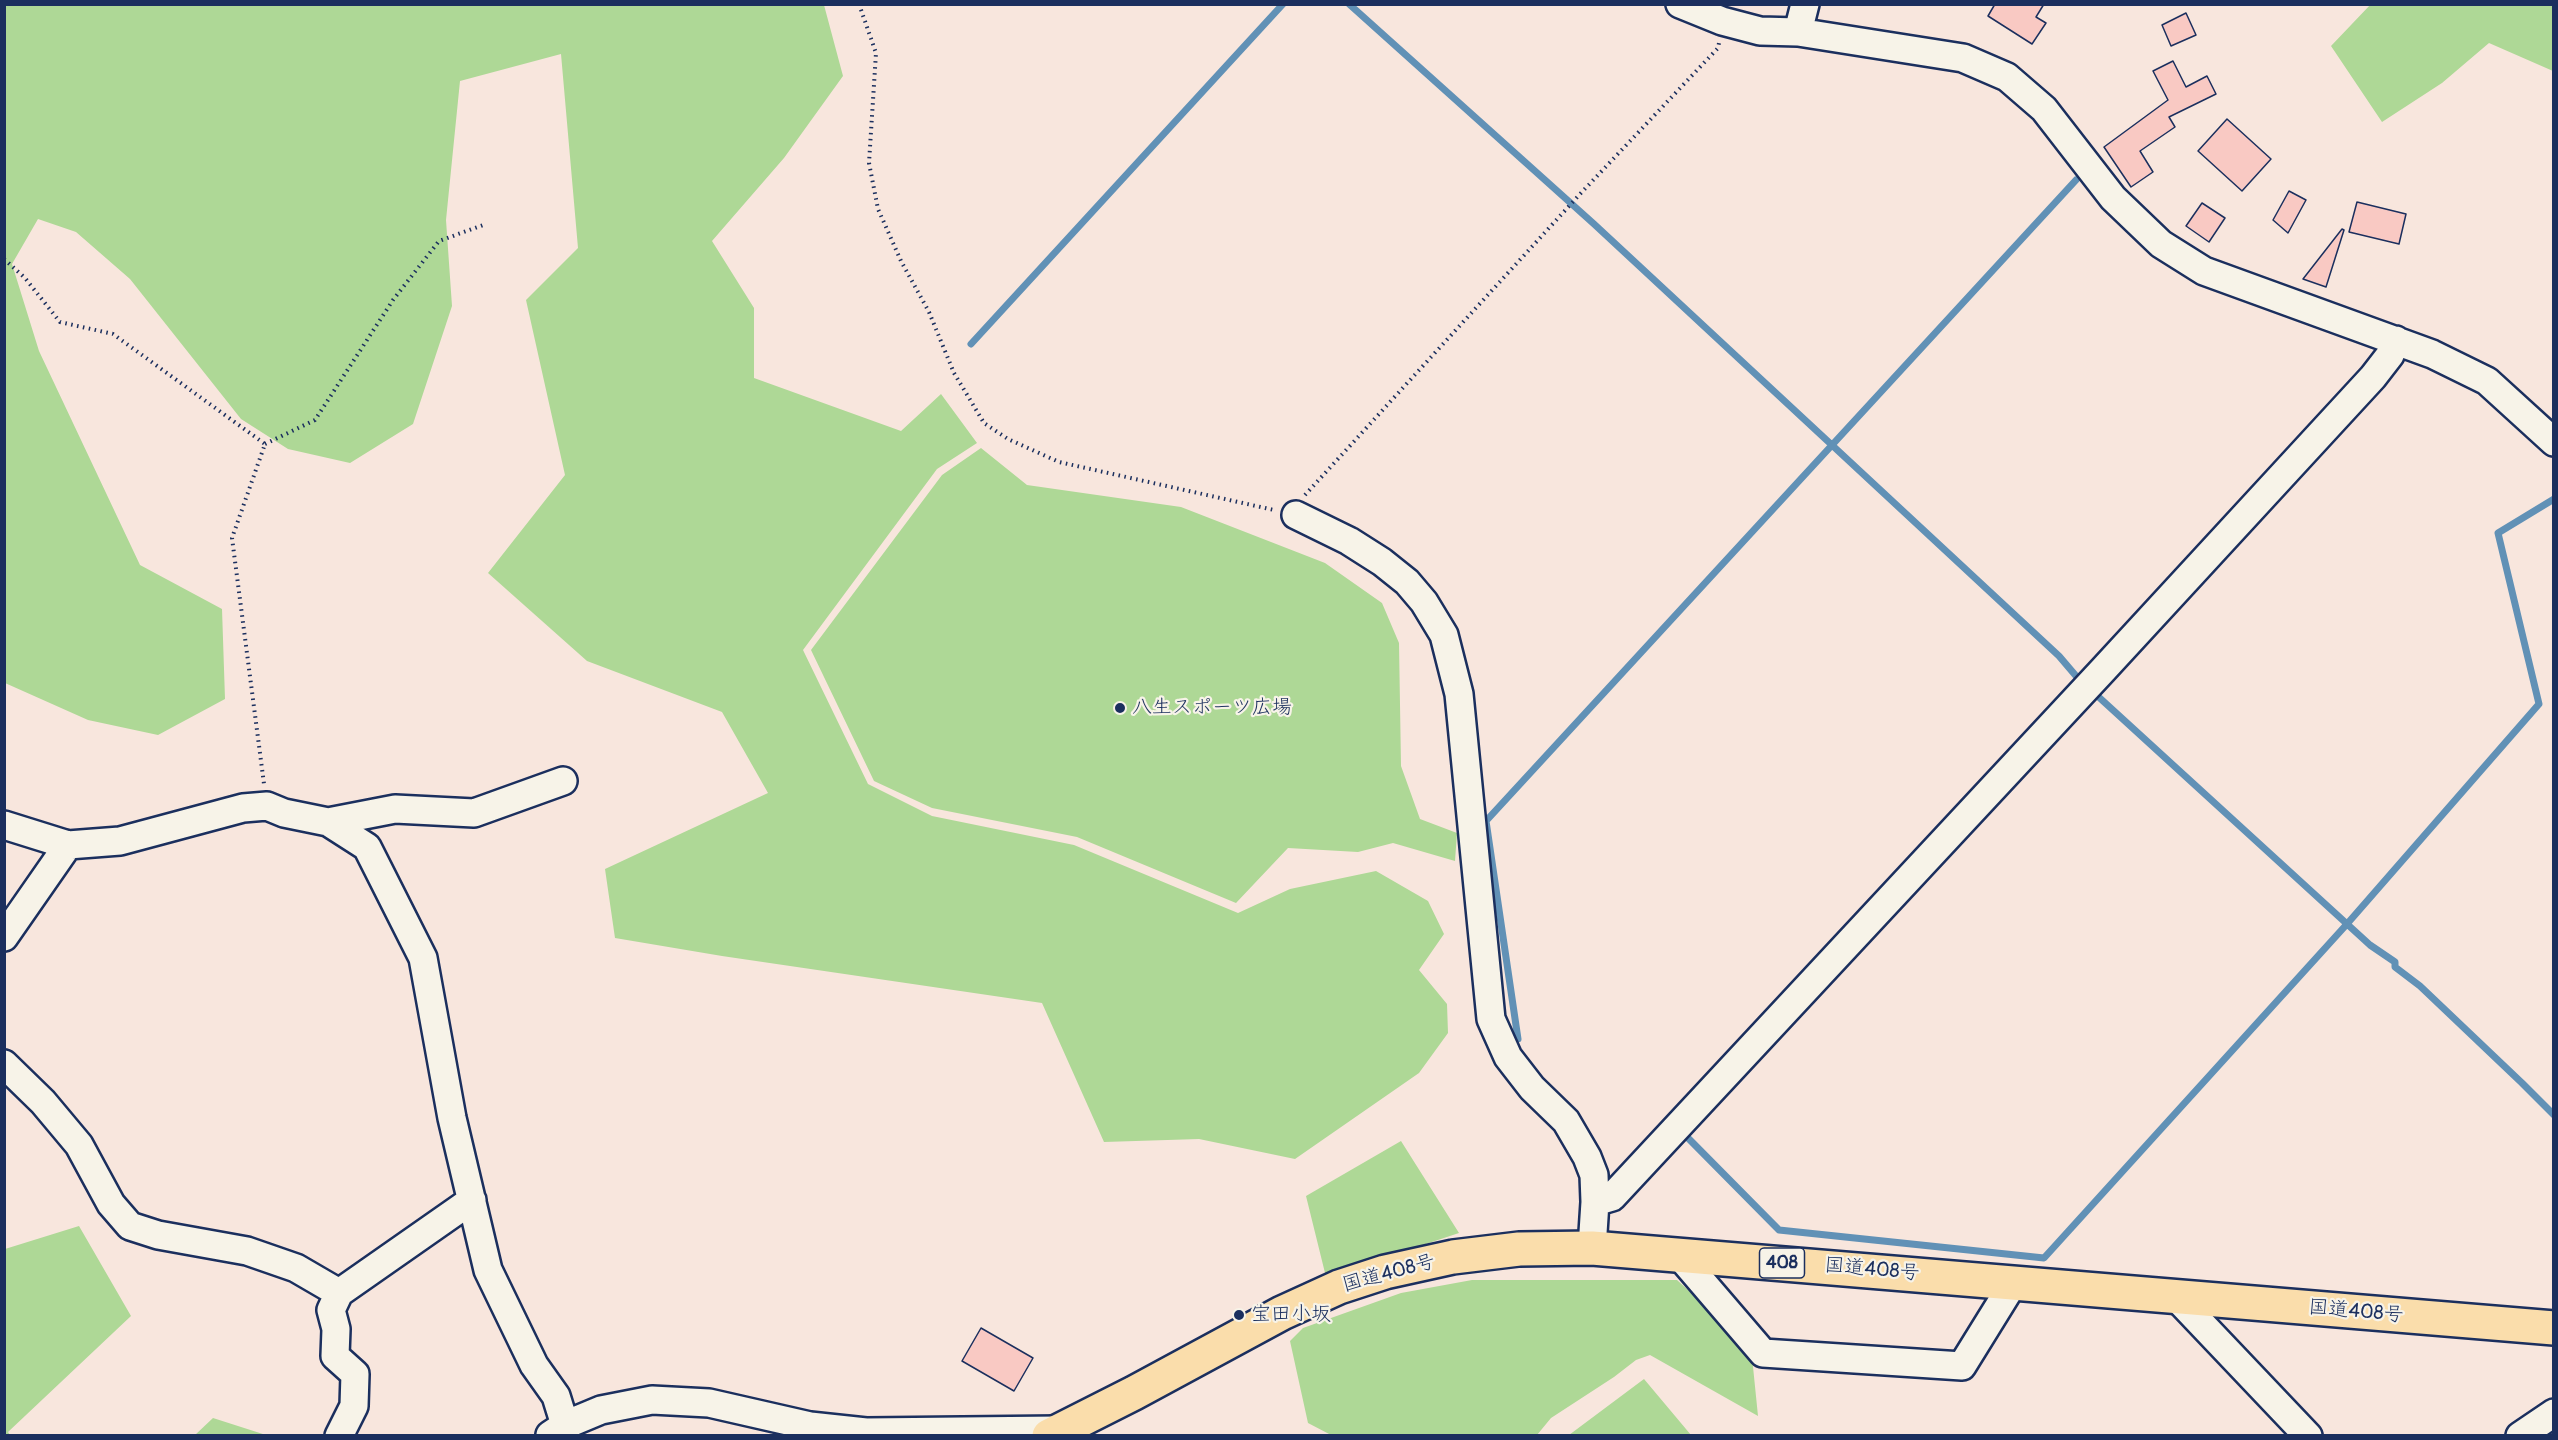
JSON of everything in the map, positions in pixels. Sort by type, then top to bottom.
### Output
[{"type":"highway","name":"国道408号","points":[[1056,1434],[1282,1313],[1339,1287],[1385,1272],[1453,1257],[1519,1249],[1592,1248],[2014,1281],[2176,1297],[2553,1328]]},
{"type":"street","points":[[1680,4],[1722,21],[1760,32],[1798,32],[1963,58],[2007,76],[2044,109],[2113,198],[2161,244],[2204,271],[2396,340],[2432,354],[2487,381],[2553,442]]},
{"type":"street","points":[[1798,32],[1805,4]]},
{"type":"street","points":[[1595,1202],[1612,1197],[2103,670],[2373,377],[2390,355],[2396,340]]},
{"type":"street","points":[[1296,515],[1349,541],[1399,576],[1424,602],[1444,635],[1459,694],[1491,1019],[1508,1057],[1532,1088],[1566,1121],[1587,1157],[1594,1175],[1592,1248]]},
{"type":"street","points":[[328,822],[395,809],[474,813],[563,781]]},
{"type":"street","points":[[4,825],[68,845],[120,841],[243,808],[267,806],[284,813],[328,822],[367,847],[423,958],[452,1118],[488,1270],[534,1365],[556,1396],[557,1430],[600,1410],[652,1400],[709,1403],[810,1426],[866,1432],[1056,1434]]},
{"type":"street","points":[[4,937],[68,845]]},
{"type":"street","points":[[4,1064],[43,1102],[79,1145],[111,1204],[130,1226],[158,1235],[247,1251],[296,1268],[339,1293]]},
{"type":"street","points":[[339,1436],[354,1406],[355,1374],[335,1356],[336,1329],[331,1310],[339,1293],[472,1200]]},
{"type":"street","points":[[1679,1255],[1763,1353],[1962,1366],[2014,1281]]},
{"type":"street","points":[[2176,1297],[2308,1436]]},
{"type":"street","points":[[2520,1436],[2553,1413]]},
{"type":"path","points":[[859,4],[876,53],[869,163],[878,209],[901,261],[929,312],[954,372],[984,423],[1008,439],[1059,462],[1296,515],[1300,502],[1307,492],[1561,214],[1718,48],[1722,21]]},
{"type":"path","points":[[267,806],[232,538],[265,444],[315,420],[393,300],[439,241],[486,225]]},
{"type":"path","points":[[4,259],[25,278],[60,322],[113,334],[265,444]]},
{"type":"green space","points":[[5,4],[824,5],[843,76],[784,158],[712,241],[754,308],[754,378],[901,431],[941,394],[977,443],[937,469],[803,650],[868,784],[932,816],[1074,845],[1238,913],[1290,889],[1376,871],[1428,901],[1444,934],[1419,970],[1447,1004],[1448,1033],[1419,1073],[1295,1159],[1199,1139],[1104,1142],[1042,1003],[615,938],[605,869],[768,793],[722,712],[587,661],[488,573],[565,475],[526,300],[578,248],[561,54],[460,81],[446,220],[452,306],[413,424],[350,463],[288,449],[241,419],[130,279],[76,232],[38,219],[12,264],[39,351],[140,565],[222,609],[225,699],[158,735],[88,720],[5,683]]},
{"type":"green space","points":[[2371,4],[2553,5],[2553,71],[2489,43],[2442,83],[2382,122],[2331,46]]},
{"type":"green space","name":"八生スポーツ広場","points":[[981,448],[1027,485],[1181,507],[1325,563],[1382,603],[1399,643],[1401,766],[1420,819],[1457,833],[1455,861],[1393,843],[1358,852],[1288,848],[1236,903],[1077,837],[932,808],[874,781],[811,650],[942,475]]},
{"type":"green space","points":[[1401,1141],[1459,1233],[1326,1277],[1306,1196]]},
{"type":"green space","points":[[79,1226],[131,1316],[8,1432],[10,1435],[5,1435],[5,1249]]},
{"type":"green space","points":[[1472,1280],[1677,1280],[1751,1347],[1758,1416],[1650,1355],[1636,1360],[1551,1418],[1537,1435],[1331,1435],[1308,1423],[1290,1341],[1303,1328],[1401,1293]]},
{"type":"green space","points":[[1644,1379],[1691,1435],[1569,1435]]},
{"type":"green space","points":[[213,1418],[266,1435],[195,1435]]},
{"type":"building","points":[[1995,4],[2044,4],[2036,17],[2046,23],[2032,44],[1988,16]]},
{"type":"building","points":[[2186,13],[2196,35],[2171,46],[2162,25]]},
{"type":"building","points":[[2173,61],[2186,87],[2207,76],[2216,94],[2169,117],[2175,127],[2140,151],[2153,172],[2131,187],[2104,147],[2168,100],[2153,71]]},
{"type":"building","points":[[2227,119],[2271,159],[2242,191],[2198,151]]},
{"type":"building","points":[[2289,191],[2306,200],[2288,233],[2273,220]]},
{"type":"building","points":[[2357,202],[2406,214],[2399,244],[2349,232]]},
{"type":"building","points":[[2202,203],[2225,218],[2209,242],[2186,226]]},
{"type":"building","points":[[2342,229],[2344,230],[2326,287],[2303,279]]},
{"type":"building","points":[[981,1328],[1033,1358],[1014,1391],[962,1361]]},
{"type":"waterway","points":[[971,344],[1283,4]]},
{"type":"waterway","points":[[1349,4],[1594,224],[2059,656],[2082,683]]},
{"type":"waterway","points":[[1518,1039],[1486,821],[2076,180]]},
{"type":"waterway","points":[[1689,1139],[1779,1230],[2044,1258],[2347,924],[2539,704],[2498,533],[2554,499]]},
{"type":"waterway","points":[[2091,690],[2370,945],[2395,962],[2395,967],[2420,986],[2554,1115]]},
{"type":"place","name":"八生スポーツ広場","points":[[1120,708]]},
{"type":"place","name":"宝田小坂","points":[[1239,1315]]}]
